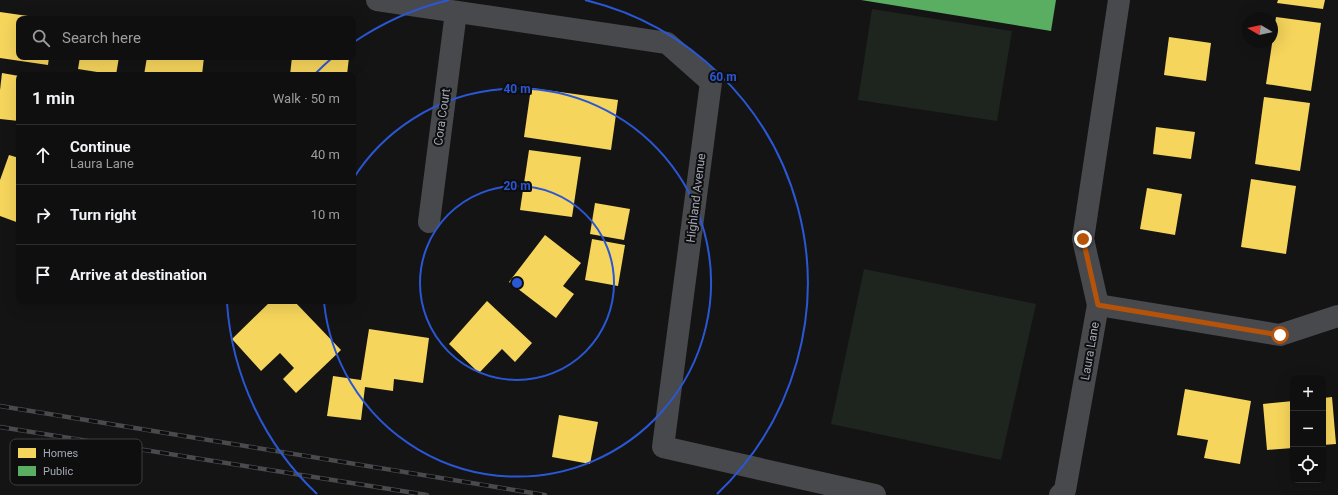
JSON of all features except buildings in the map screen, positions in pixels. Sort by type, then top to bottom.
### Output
[{"type":"street","name":"Highland Avenue","points":[[377,0],[667,44],[711,82],[663,447],[875,495]]},
{"type":"street","points":[[1098,305],[1083,239],[1119,0]]},
{"type":"street","name":"Cora Court","points":[[429,222],[456,12]]},
{"type":"street","name":"Laura Lane","points":[[1060,495],[1066,490],[1098,305],[1280,335],[1338,316]]},
{"type":"shaded area","points":[[872,9],[1012,31],[997,121],[858,100]]},
{"type":"shaded area","points":[[864,269],[1036,304],[1001,460],[831,424]]},
{"type":"railway","points":[[0,406],[545,495]]},
{"type":"railway","points":[[0,427],[75,439]]},
{"type":"railway","points":[[142,450],[427,495]]},
{"type":"route","points":[[1083,239],[1098,305],[1280,335]]}]
